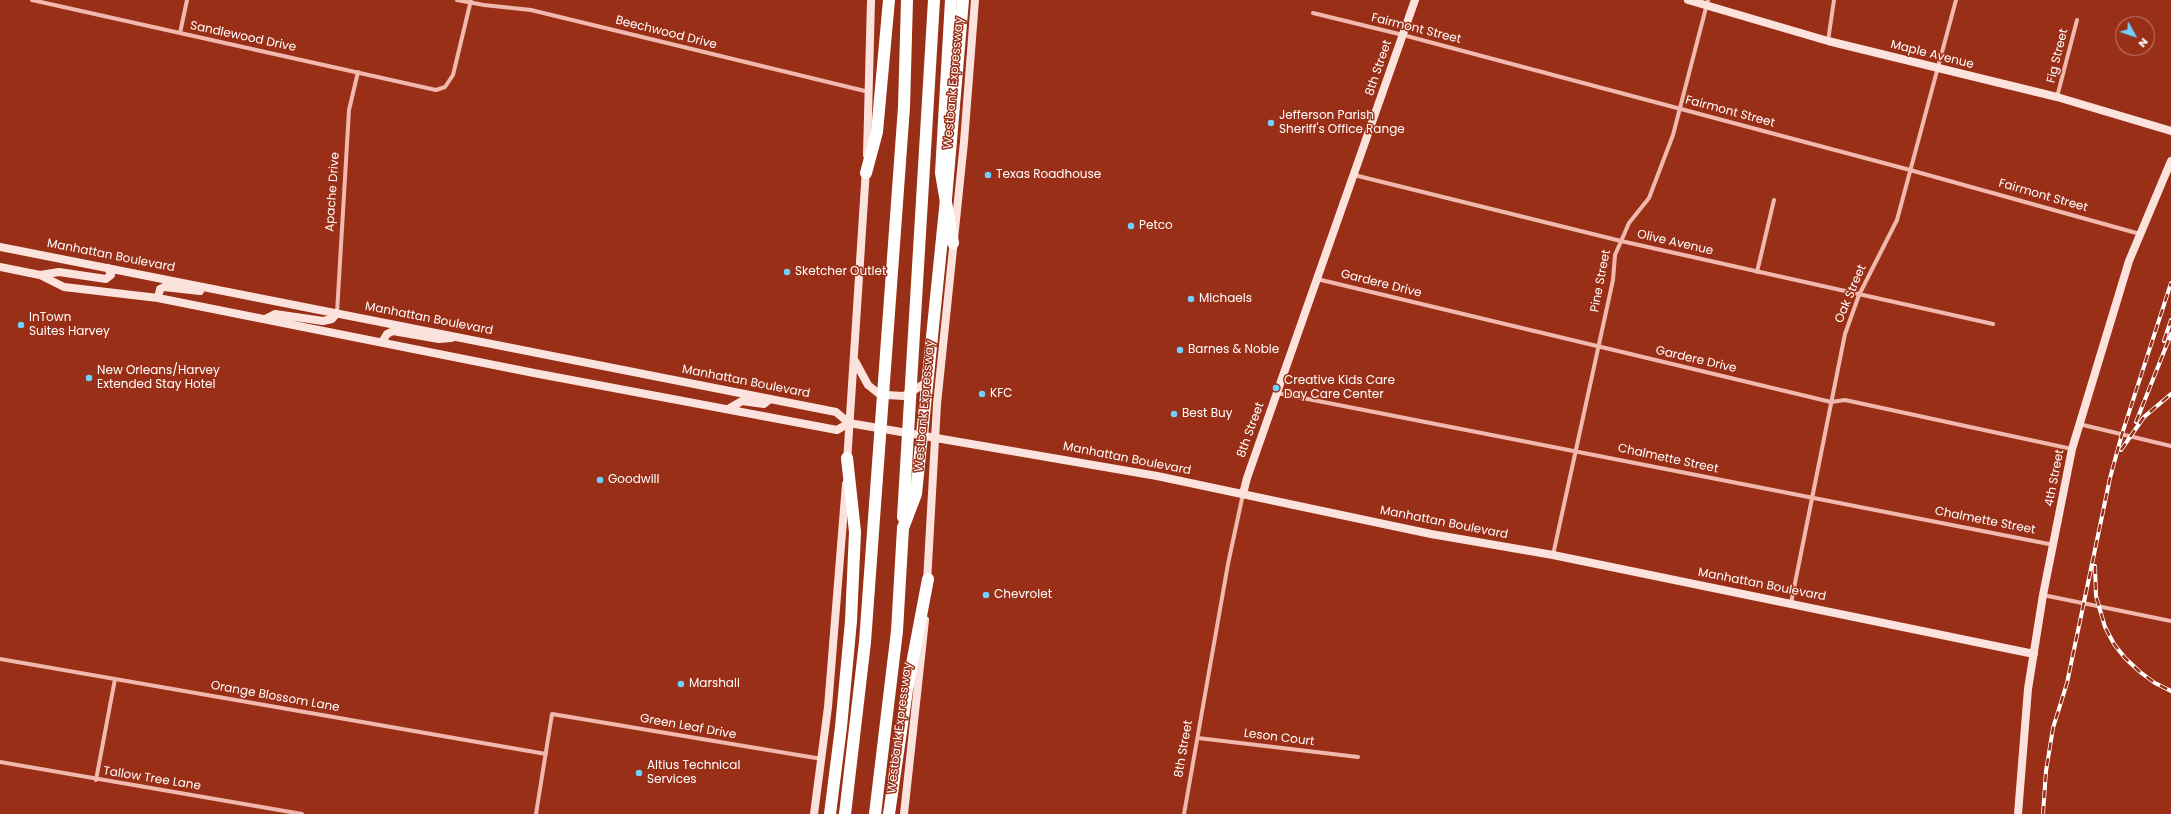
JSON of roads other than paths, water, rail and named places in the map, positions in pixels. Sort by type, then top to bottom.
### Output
[{"type":"highway","points":[[866,174],[877,132],[875,93],[889,0]]},
{"type":"highway","points":[[845,814],[866,635],[904,107],[907,0]]},
{"type":"highway","name":"Westbank Expressway","points":[[875,814],[897,631],[934,0]]},
{"type":"highway","points":[[951,0],[942,173],[953,243]]},
{"type":"highway","points":[[903,528],[916,494],[946,199],[963,0]]},
{"type":"highway","points":[[830,814],[842,727],[851,621],[855,532],[847,458]]},
{"type":"highway","points":[[889,814],[906,690],[928,579]]},
{"type":"street","name":"Sandlewood Drive","points":[[32,0],[436,90],[441,89],[448,83],[453,75],[471,2]]},
{"type":"street","points":[[180,33],[187,0]]},
{"type":"street","name":"Beechwood Drive","points":[[457,0],[530,10],[875,93]]},
{"type":"street","points":[[871,0],[875,93]]},
{"type":"street","name":"Westbank Expressway","points":[[904,814],[924,644],[940,373],[964,142],[975,0]]},
{"type":"street","name":"8th Street","points":[[1184,814],[1228,564],[1247,478],[1415,0]]},
{"type":"street","name":"Maple Avenue","points":[[1688,0],[1708,3],[1828,41],[2057,97],[2171,131]]},
{"type":"street","points":[[1828,41],[1834,0]]},
{"type":"street","name":"Oak Street","points":[[1790,603],[1845,334],[1859,295],[1898,220],[1956,0]]},
{"type":"street","name":"Pine Street","points":[[1553,555],[1574,450],[1613,280],[1615,255],[1629,223],[1649,198],[1673,135],[1708,3]]},
{"type":"street","name":"Fairmont Street","points":[[1313,13],[1403,35],[1910,170],[2140,234]]},
{"type":"street","name":"Fig Street","points":[[2057,97],[2077,20]]},
{"type":"street","name":"Apache Drive","points":[[336,313],[349,110],[358,72]]},
{"type":"street","name":"4th Street","points":[[2018,814],[2028,689],[2043,595],[2072,449],[2129,261],[2171,161]]},
{"type":"street","points":[[814,814],[822,759],[840,578],[866,174]]},
{"type":"street","name":"Olive Avenue","points":[[1354,175],[1621,241],[1993,324]]},
{"type":"street","points":[[1757,272],[1774,200]]},
{"type":"street","name":"Manhattan Boulevard","points":[[0,247],[836,412],[849,423],[1157,476],[1431,534],[1553,555],[2034,654]]},
{"type":"street","name":"Manhattan Boulevard","points":[[0,267],[40,275],[64,287],[158,298],[837,430],[849,423]]},
{"type":"street","points":[[40,275],[59,272],[106,279],[111,275],[108,268]]},
{"type":"street","name":"Gardere Drive","points":[[1317,279],[1831,402],[1845,400],[2072,449]]},
{"type":"street","points":[[158,298],[160,289],[170,286],[219,295],[226,291]]},
{"type":"street","points":[[265,319],[275,314],[324,321],[332,319],[336,313]]},
{"type":"street","points":[[382,342],[387,334],[393,331],[439,339],[449,339],[455,336]]},
{"type":"street","points":[[854,360],[864,379],[872,388],[878,393],[892,396],[904,396],[914,392],[940,373]]},
{"type":"street","name":"Chalmette Street","points":[[1277,393],[2054,545]]},
{"type":"street","points":[[728,409],[742,401],[764,404],[770,399]]},
{"type":"street","points":[[2079,424],[2171,446]]},
{"type":"street","points":[[2043,595],[2171,621]]},
{"type":"street","name":"Orange Blossom Lane","points":[[0,659],[546,754]]},
{"type":"street","points":[[96,780],[115,679]]},
{"type":"street","name":"Green Leaf Drive","points":[[546,754],[552,714],[822,759]]},
{"type":"street","name":"Leson Court","points":[[1198,738],[1358,757]]},
{"type":"street","points":[[536,814],[546,754]]},
{"type":"street","name":"Tallow Tree Lane","points":[[0,762],[96,780],[302,814]]},
{"type":"railway","points":[[2043,814],[2046,771],[2053,728],[2067,683],[2110,478],[2122,434],[2171,283]]},
{"type":"railway","points":[[2164,341],[2171,320]]},
{"type":"railway","points":[[2136,422],[2171,334]]},
{"type":"railway","points":[[2121,450],[2144,417],[2171,394]]},
{"type":"railway","points":[[2095,566],[2096,596],[2105,627],[2114,644],[2125,658],[2140,672],[2155,683],[2171,691]]},
{"type":"place","name":"Jefferson Parish Sheriff's Office Range","points":[[1271,123]]},
{"type":"place","name":"Texas Roadhouse","points":[[988,175]]},
{"type":"place","name":"Petco","points":[[1131,226]]},
{"type":"place","name":"Sketcher Outlet","points":[[787,272]]},
{"type":"place","name":"Michaels","points":[[1191,299]]},
{"type":"place","name":"InTown Suites Harvey","points":[[21,325]]},
{"type":"place","name":"Barnes & Noble","points":[[1180,350]]},
{"type":"place","name":"New Orleans/Harvey Extended Stay Hotel","points":[[89,378]]},
{"type":"place","name":"Creative Kids Care Day Care Center","points":[[1276,388]]},
{"type":"place","name":"KFC","points":[[982,394]]},
{"type":"place","name":"Best Buy","points":[[1174,414]]},
{"type":"place","name":"Goodwill","points":[[600,480]]},
{"type":"place","name":"Chevrolet","points":[[986,595]]},
{"type":"place","name":"Marshall","points":[[681,684]]},
{"type":"place","name":"Altius Technical Services","points":[[639,773]]}]
